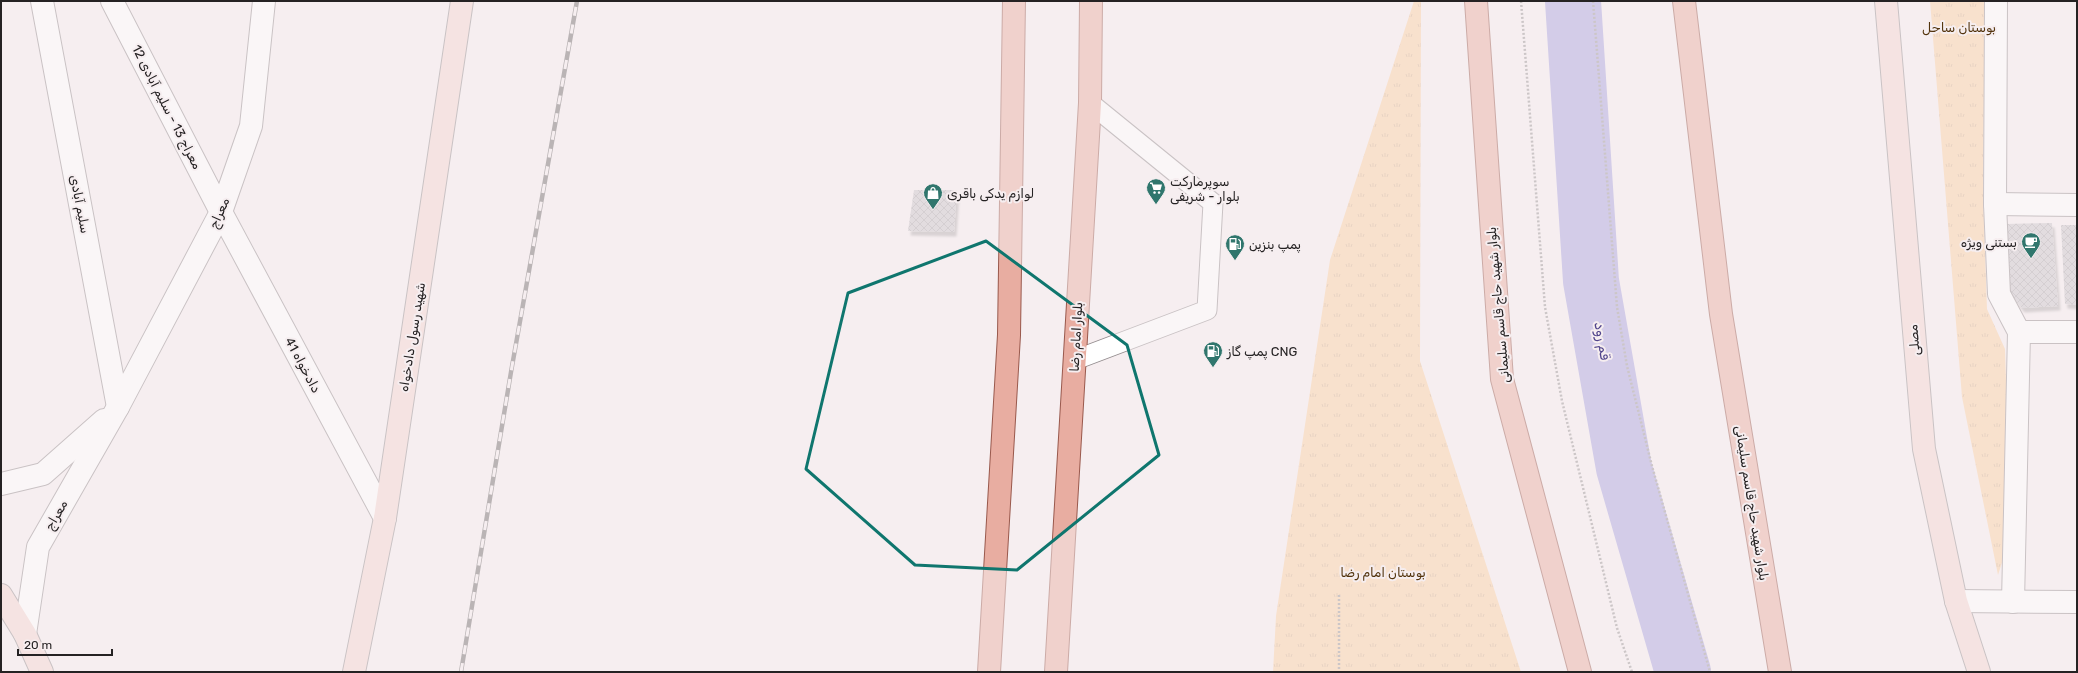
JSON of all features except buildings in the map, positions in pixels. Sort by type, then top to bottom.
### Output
[{"type":"main road","name":"شهید رسول دادخواه","points":[[354,672],[385,518],[462,1]]},
{"type":"main road","points":[[989,672],[1009,335],[1014,1]]},
{"type":"main road","name":"بلوار امام رضا","points":[[1056,672],[1090,103],[1090,1]]},
{"type":"main road","name":"بلوار شهید حاج قاسم سلیمانی","points":[[1476,1],[1502,379],[1580,672]]},
{"type":"main road","name":"بلوار شهید حاج قاسم سلیمانی","points":[[1684,1],[1721,314],[1780,672]]},
{"type":"main road","name":"مصلی","points":[[1886,1],[1893,102],[1924,449],[1956,601],[1978,672]]},
{"type":"main road","points":[[1,595],[26,634],[42,672]]},
{"type":"street","name":"سلیم آبادی","points":[[42,1],[118,407]]},
{"type":"street","name":"معراج 13 - سلیم آبادی 12","points":[[112,1],[221,212]]},
{"type":"street","name":"معراج","points":[[26,634],[38,547],[118,407],[221,212],[251,126],[264,1]]},
{"type":"street","points":[[1996,1],[1995,204],[1999,294],[2019,332],[2013,602]]},
{"type":"street","points":[[1995,204],[2077,205]]},
{"type":"street","name":"دادخواه 41","points":[[221,212],[385,518]]},
{"type":"street","points":[[2019,332],[2077,332]]},
{"type":"street","name":"معراج","points":[[1,484],[43,474],[118,407]]},
{"type":"street","points":[[1956,601],[2077,602]]},
{"type":"lane","points":[[1075,360],[1207,310],[1213,203],[1090,103]]},
{"type":"path","points":[[1521,1],[1545,306],[1562,401],[1617,628],[1632,672]]},
{"type":"path","points":[[1593,1],[1617,307],[1626,359],[1652,466],[1710,672]]},
{"type":"path","points":[[1339,594],[1339,672]]},
{"type":"highlighted area","points":[[986,241],[1127,345],[1159,455],[1017,570],[915,565],[806,469],[848,293]]},
{"type":"green space","name":"بوستان امام رضا","points":[[1414,1],[1421,1],[1420,361],[1521,672],[1273,672],[1276,616],[1330,260]]},
{"type":"green space","name":"بوستان ساحل","points":[[1930,1],[1985,1],[1983,188],[1987,309],[2005,349],[2011,535],[1998,575],[1962,397]]},
{"type":"waterway","name":"قم رود","points":[[1573,1],[1591,281],[1624,468],[1683,672]]},
{"type":"railway","points":[[461,672],[511,372],[577,1]]},
{"type":"place","name":"سوپرمارکت بلوار - شریفی","points":[[1156,205]]},
{"type":"place","name":"لوازم یدکی باقری","points":[[933,210]]},
{"type":"place","name":"بستنی ویژه","points":[[2031,259]]},
{"type":"place","name":"پمپ بنزین","points":[[1235,261]]},
{"type":"place","name":"پمپ گاز CNG","points":[[1213,368]]}]
